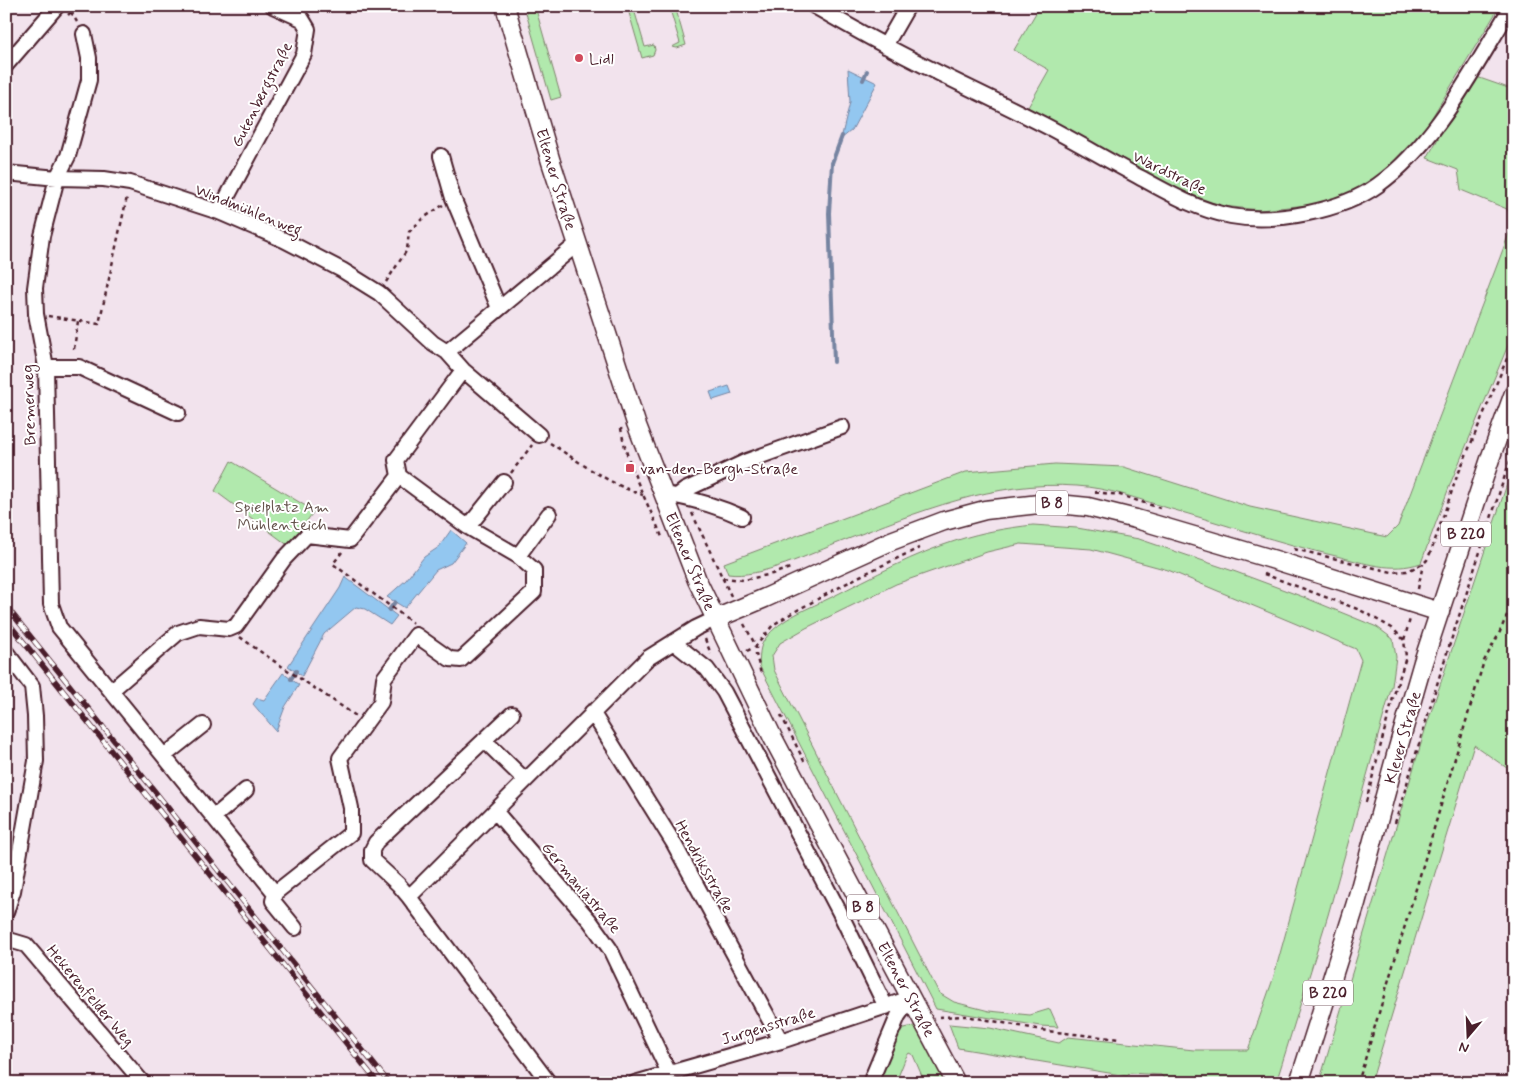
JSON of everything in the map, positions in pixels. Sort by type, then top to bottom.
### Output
[{"type":"main road","name":"Eltener Straße","points":[[505,6],[551,162],[636,423],[669,497],[697,580],[773,738],[956,1083]]},
{"type":"main road","name":"Klever Straße","points":[[1299,1083],[1353,912],[1396,755],[1440,612],[1514,393]]},
{"type":"main road","name":"B 8","points":[[715,619],[891,541],[944,521],[985,510],[1048,502],[1088,507],[1136,519],[1440,612]]},
{"type":"street","points":[[6,65],[57,6]]},
{"type":"street","name":"Gutenbergstraße","points":[[219,212],[304,54],[308,29],[302,19],[273,6]]},
{"type":"street","name":"Wardstraße","points":[[814,6],[885,46],[1051,129],[1186,202],[1233,216],[1278,217],[1301,215],[1352,200],[1377,186],[1404,164],[1423,144],[1438,123],[1512,6]]},
{"type":"street","points":[[885,46],[908,6]]},
{"type":"street","name":"Bremerweg","points":[[84,34],[89,58],[89,80],[68,156],[57,178],[42,236],[35,288],[36,314],[46,367],[51,604],[59,627],[275,893],[273,901],[295,928]]},
{"type":"street","points":[[441,156],[453,198],[499,308]]},
{"type":"street","name":"Windmühlenweg","points":[[6,173],[57,178],[104,179],[130,183],[219,212],[284,240],[342,270],[379,293],[433,342],[447,352],[463,370],[539,435]]},
{"type":"street","points":[[447,352],[577,244]]},
{"type":"street","points":[[46,367],[79,367],[178,413]]},
{"type":"street","points":[[275,893],[351,833],[351,808],[340,758],[381,702],[384,678],[416,635],[450,659],[461,660],[534,592],[534,570],[518,556],[468,527],[399,476],[396,460],[463,370]]},
{"type":"street","points":[[669,497],[747,461],[842,427]]},
{"type":"street","points":[[112,690],[178,633],[199,626],[229,629],[236,626],[284,559],[307,535],[350,540],[399,476]]},
{"type":"street","points":[[468,527],[504,482]]},
{"type":"street","points":[[669,497],[721,507],[742,517]]},
{"type":"street","points":[[518,556],[549,514]]},
{"type":"street","points":[[409,897],[648,658],[715,619]]},
{"type":"street","name":"Eltener Straße","points":[[673,642],[707,669],[724,692],[840,911],[886,1007]]},
{"type":"street","points":[[6,652],[32,686],[36,761],[13,891],[6,912]]},
{"type":"street","name":"Hendriksstraße","points":[[592,712],[673,842],[781,1041]]},
{"type":"street","points":[[512,714],[376,842],[372,850],[372,860],[409,897],[549,1083]]},
{"type":"street","points":[[164,756],[203,725]]},
{"type":"street","points":[[484,740],[525,780]]},
{"type":"street","points":[[214,817],[246,790]]},
{"type":"street","name":"Germaniastraße","points":[[496,811],[590,921],[610,949],[669,1073]]},
{"type":"street","name":"Hekerenfelder Weg","points":[[6,938],[26,945],[142,1083]]},
{"type":"street","points":[[870,1083],[898,1016],[911,998]]},
{"type":"street","name":"Jurgensstraße","points":[[635,1083],[781,1041],[911,998]]},
{"type":"path","points":[[68,6],[84,34]]},
{"type":"path","points":[[36,314],[99,324],[130,183]]},
{"type":"path","points":[[379,293],[407,250],[409,232],[422,219],[453,198]]},
{"type":"path","points":[[74,349],[78,321]]},
{"type":"path","points":[[1294,548],[1392,572],[1407,571],[1423,564],[1432,549],[1456,479],[1514,342]]},
{"type":"path","points":[[504,482],[539,435],[582,465],[632,491],[669,497]]},
{"type":"path","points":[[1442,668],[1514,448]]},
{"type":"path","points":[[1088,491],[1120,495],[1164,510]]},
{"type":"path","points":[[350,540],[333,564],[402,615]]},
{"type":"path","points":[[756,646],[773,625],[792,613],[860,576],[924,546]]},
{"type":"path","points":[[723,578],[744,580],[797,566]]},
{"type":"path","points":[[1260,572],[1360,610],[1392,628],[1404,640],[1406,657],[1393,698],[1364,811]]},
{"type":"path","points":[[1358,1083],[1484,661],[1499,634],[1514,598]]},
{"type":"path","points":[[229,629],[283,668],[308,682],[366,723]]},
{"type":"path","points":[[922,1019],[966,1016],[1047,1031],[1120,1039]]},
{"type":"green space","points":[[524,6],[535,6],[561,97],[551,100]]},
{"type":"green space","points":[[627,6],[633,6],[645,47],[654,45],[653,55],[642,58]]},
{"type":"green space","points":[[669,6],[675,6],[686,45],[677,48],[672,47],[680,43]]},
{"type":"green space","points":[[1040,6],[1500,6],[1426,127],[1385,170],[1361,189],[1317,204],[1260,210],[1223,206],[1183,194],[1027,109],[1049,70],[1014,50]]},
{"type":"green space","points":[[1474,76],[1514,90],[1514,331],[1451,482],[1421,563],[1399,567],[1368,564],[1294,545],[1112,491],[1089,487],[1046,485],[986,493],[957,500],[900,519],[786,564],[755,573],[728,574],[724,563],[966,472],[1055,464],[1124,467],[1250,507],[1387,537],[1398,526],[1513,223],[1507,209],[1461,190],[1458,170],[1427,158]]},
{"type":"green space","name":"Spielplatz Am Mühlenteich","points":[[231,461],[314,511],[289,546],[215,491]]},
{"type":"green space","points":[[1514,463],[1514,644],[1512,648],[1514,662],[1514,773],[1474,745],[1371,1083],[1319,1083],[1426,727]]},
{"type":"green space","points":[[1033,525],[1077,528],[1139,539],[1306,598],[1377,627],[1393,639],[1396,657],[1392,686],[1328,915],[1276,1083],[1168,1083],[1161,1075],[1130,1073],[1127,1076],[958,1048],[949,1024],[990,1028],[1059,1043],[1068,1037],[1194,1050],[1248,1050],[1273,979],[1361,660],[1356,649],[1168,570],[1091,549],[1021,544],[987,552],[896,584],[806,628],[780,643],[772,656],[774,670],[939,993],[954,1002],[989,1011],[1030,1015],[1050,1009],[1058,1027],[1040,1026],[936,1009],[759,665],[761,648],[765,639],[779,625],[796,614],[926,552],[967,537]]},
{"type":"green space","points":[[914,1026],[919,1030],[946,1083],[925,1083],[913,1055],[909,1053],[898,1077],[901,1080],[900,1083],[878,1083],[899,1032],[904,1028]]},
{"type":"water","points":[[848,69],[877,83],[852,130],[841,139],[850,102]]},
{"type":"water","points":[[729,386],[732,394],[713,400],[710,392]]},
{"type":"water","points":[[451,530],[466,543],[451,563],[436,570],[405,608],[387,597],[406,580],[424,557],[439,547]]},
{"type":"water","points":[[345,577],[397,616],[390,625],[365,609],[356,607],[324,634],[302,676],[288,666],[340,588]]},
{"type":"water","points":[[283,673],[299,685],[285,707],[276,731],[253,704],[257,698],[264,700]]},
{"type":"waterway","points":[[863,80],[867,71]]},
{"type":"waterway","points":[[834,362],[829,213],[832,163],[842,136]]},
{"type":"waterway","points":[[389,610],[395,602]]},
{"type":"waterway","points":[[291,679],[296,671]]},
{"type":"railway","points":[[6,606],[389,1083]]},
{"type":"railway","points":[[6,620],[378,1083]]},
{"type":"place","name":"Lidl","points":[[579,58]]},
{"type":"place","name":"van-den-Bergh-Straße","points":[[630,468]]}]
